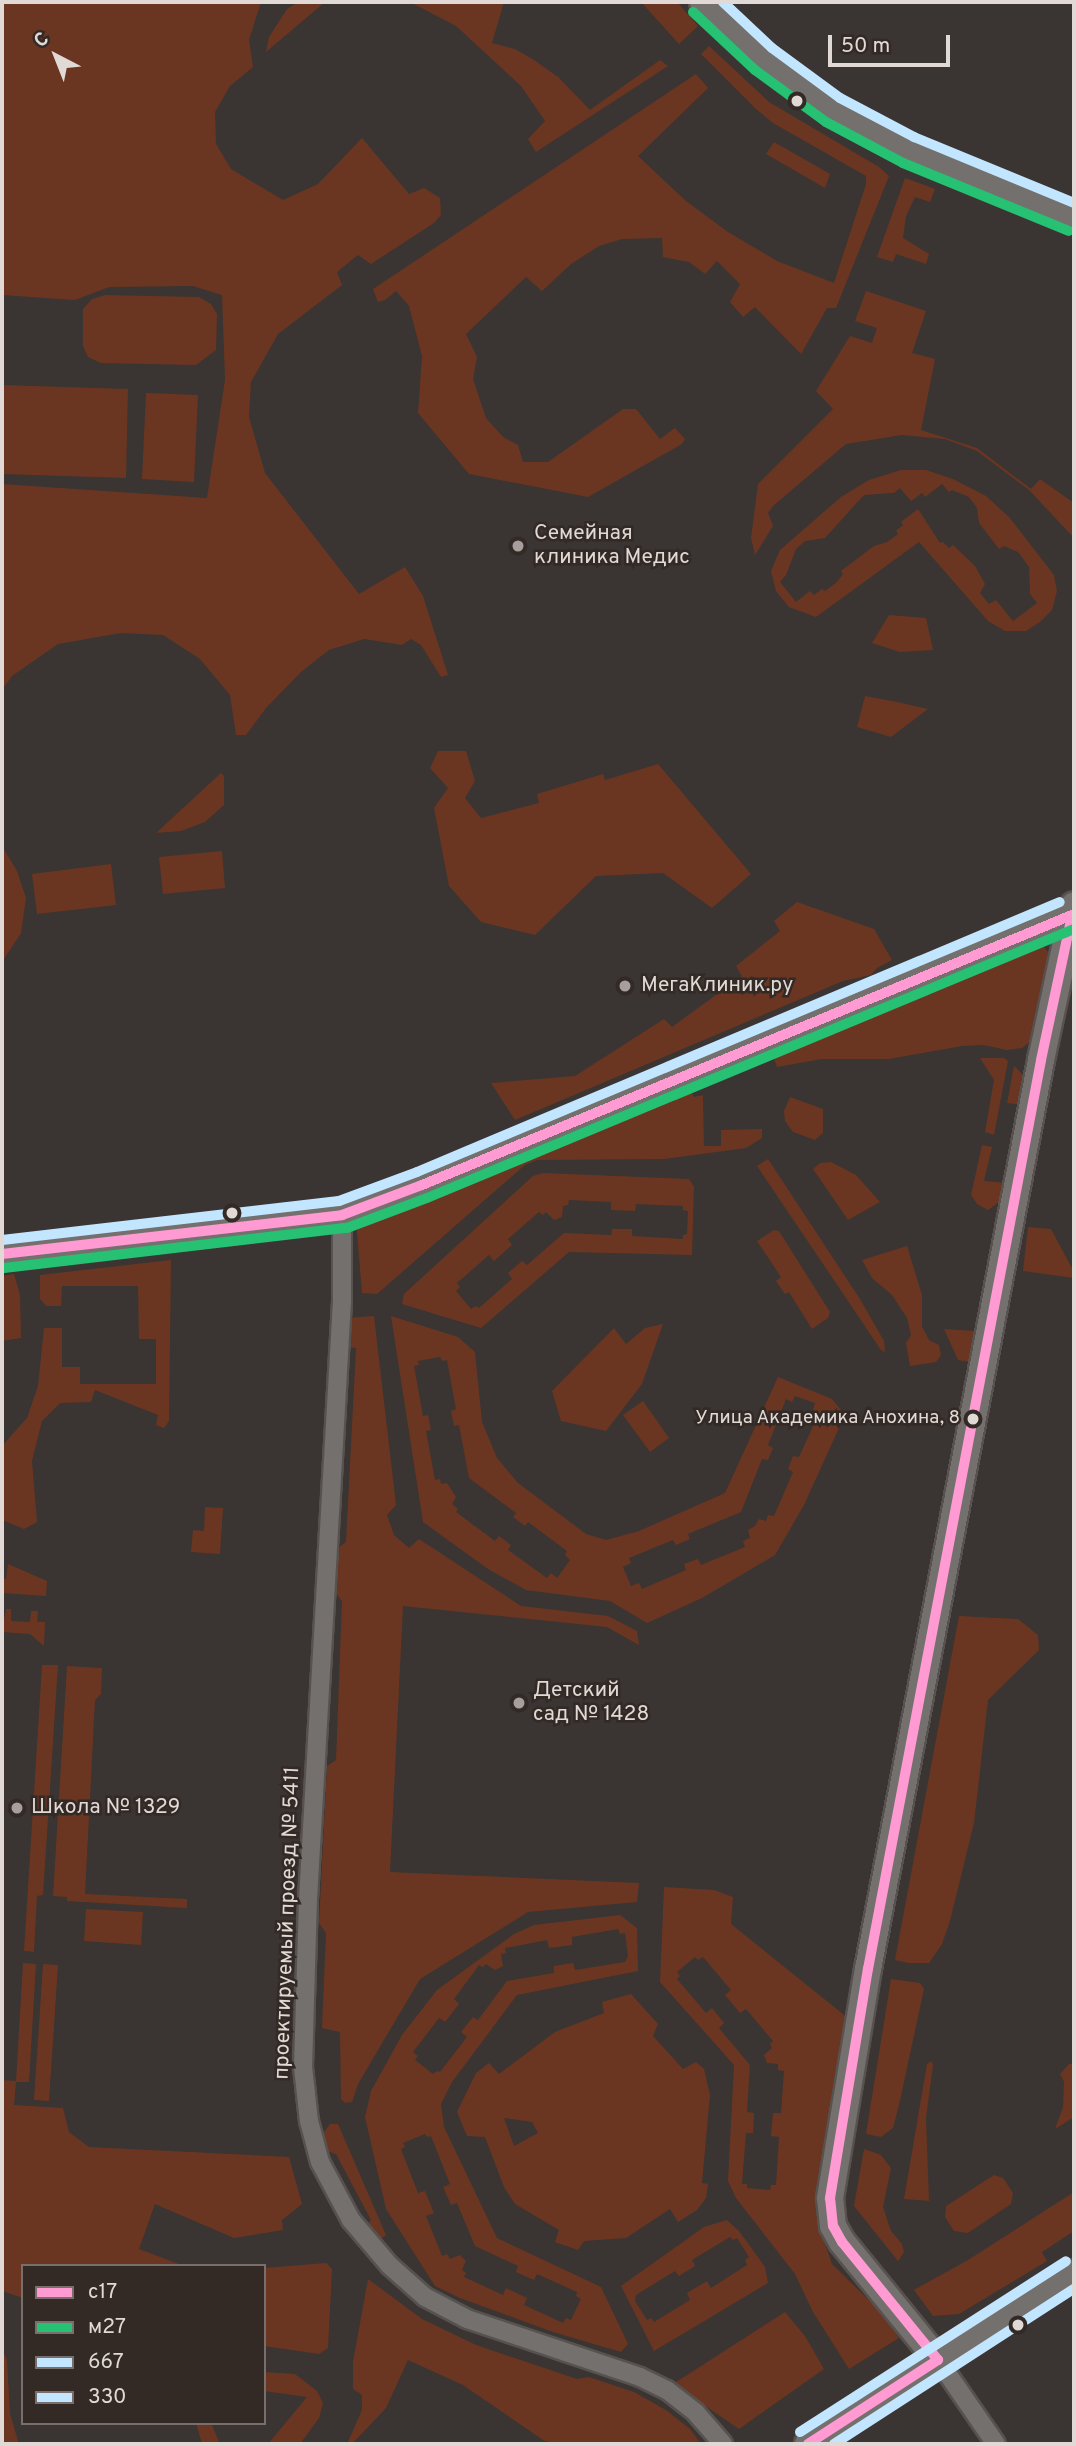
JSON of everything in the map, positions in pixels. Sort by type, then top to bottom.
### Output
[{"type":"street","points":[[704,2],[764,59],[833,110],[908,150],[1074,218]]},
{"type":"street","points":[[2,1254],[342,1214],[422,1185],[1073,910]]},
{"type":"street","points":[[996,2444],[938,2360],[842,2242],[834,2226],[830,2198],[873,1942],[1041,1060],[1073,910]]},
{"type":"street","name":"проектируемый проезд № 5411","points":[[342,1214],[342,1301],[309,1877],[303,2067],[309,2121],[320,2162],[334,2192],[358,2230],[389,2265],[425,2297],[467,2319],[640,2376],[667,2390],[696,2413],[723,2444]]},
{"type":"street","points":[[808,2444],[1074,2273]]},
{"type":"shaded area","points":[[2,2],[261,2],[249,40],[253,67],[230,86],[215,112],[216,144],[231,169],[283,200],[318,184],[362,138],[409,194],[424,188],[440,198],[441,215],[434,223],[371,264],[358,255],[337,272],[342,285],[278,334],[251,382],[249,417],[265,473],[359,594],[405,567],[423,596],[448,675],[441,677],[421,645],[411,639],[402,645],[364,639],[329,650],[301,672],[266,708],[246,735],[236,735],[230,695],[200,659],[163,635],[121,633],[58,644],[12,676],[2,690],[2,484],[207,498],[225,380],[222,295],[193,286],[109,287],[75,300],[2,295]]},
{"type":"shaded area","points":[[298,2],[325,2],[266,52],[269,37],[287,9]]},
{"type":"shaded area","points":[[410,2],[504,2],[492,43],[515,49],[534,60],[558,77],[590,110],[660,60],[668,66],[536,152],[528,139],[545,121],[521,86],[456,26]]},
{"type":"shaded area","points":[[641,2],[677,2],[698,26],[679,44]]},
{"type":"shaded area","points":[[709,46],[769,102],[879,167],[889,176],[836,308],[827,308],[801,354],[755,307],[743,317],[730,302],[740,284],[717,261],[705,274],[689,262],[663,257],[662,238],[622,239],[599,246],[571,264],[542,291],[526,277],[466,334],[477,357],[473,379],[486,418],[503,437],[518,445],[523,462],[548,462],[623,409],[636,409],[660,439],[675,428],[685,439],[682,444],[588,497],[469,474],[418,413],[422,356],[409,306],[396,291],[378,302],[373,289],[696,74],[708,88],[638,156],[686,201],[728,232],[777,261],[834,283],[866,184],[866,176],[773,123],[756,109],[701,54]]},
{"type":"shaded area","points":[[774,142],[830,174],[825,188],[766,154]]},
{"type":"shaded area","points":[[905,178],[935,189],[930,202],[915,197],[906,216],[903,238],[929,254],[926,264],[896,254],[893,262],[877,257]]},
{"type":"shaded area","points":[[866,291],[926,311],[912,353],[935,359],[921,430],[977,448],[1031,489],[1040,479],[1074,503],[1074,538],[1029,490],[977,451],[945,439],[902,435],[846,444],[773,506],[768,513],[773,526],[755,555],[751,538],[758,484],[833,409],[816,391],[850,336],[872,343],[877,328],[855,321]]},
{"type":"shaded area","points":[[105,295],[199,297],[211,304],[217,314],[216,350],[196,365],[101,363],[88,357],[83,346],[83,309],[92,299]]},
{"type":"shaded area","points":[[2,385],[128,389],[126,478],[2,474]]},
{"type":"shaded area","points":[[146,393],[198,395],[194,482],[142,479]]},
{"type":"shaded area","points":[[901,470],[926,470],[953,479],[986,496],[1009,517],[1054,575],[1057,591],[1052,610],[1026,631],[1005,631],[988,621],[919,542],[816,617],[789,607],[776,591],[771,571],[780,550],[841,497],[869,480]],"holes":[[[942,484],[949,492],[952,490],[969,497],[977,508],[979,523],[999,549],[1004,546],[1018,552],[1029,567],[1030,594],[1037,603],[1013,621],[996,600],[989,604],[980,593],[985,584],[975,566],[953,545],[949,548],[943,542],[940,543],[918,509],[901,522],[903,525],[896,531],[898,534],[887,542],[874,546],[841,571],[843,574],[837,582],[825,591],[822,589],[814,595],[810,591],[796,602],[780,582],[786,575],[796,549],[805,541],[825,538],[864,495],[894,493],[900,488],[911,501],[922,493],[925,497]]]},
{"type":"shaded area","points":[[889,615],[926,618],[933,650],[900,652],[872,643]]},
{"type":"shaded area","points":[[865,696],[928,709],[891,737],[857,727]]},
{"type":"shaded area","points":[[438,751],[466,751],[475,781],[465,798],[481,818],[539,803],[537,794],[603,774],[605,780],[658,764],[751,874],[712,908],[663,873],[596,876],[535,935],[481,922],[449,886],[434,808],[448,788],[430,768]]},
{"type":"shaded area","points":[[221,773],[224,776],[224,805],[205,822],[181,831],[156,833]]},
{"type":"shaded area","points":[[2,846],[17,871],[26,898],[21,933],[2,962]]},
{"type":"shaded area","points":[[222,851],[225,888],[163,894],[159,857]]},
{"type":"shaded area","points":[[111,864],[116,905],[37,914],[32,874]]},
{"type":"shaded area","points":[[797,902],[874,929],[892,960],[877,968],[871,975],[843,981],[515,1120],[491,1083],[575,1076],[664,1019],[672,1027],[742,976],[736,966],[780,931],[774,921]]},
{"type":"shaded area","points":[[1029,943],[1040,943],[1051,955],[1037,1036],[1022,1048],[1007,1050],[983,1045],[962,1046],[889,1059],[822,1059],[777,1067],[772,1053],[960,979],[958,973]]},
{"type":"shaded area","points":[[980,1058],[1004,1058],[1008,1061],[994,1135],[985,1132],[994,1080]]},
{"type":"shaded area","points":[[1014,1066],[1026,1078],[1022,1105],[1007,1103]]},
{"type":"shaded area","points":[[689,1087],[694,1097],[703,1095],[704,1146],[721,1146],[721,1130],[762,1129],[762,1138],[746,1148],[664,1159],[537,1160],[525,1165],[377,1294],[362,1293],[356,1220]]},
{"type":"shaded area","points":[[790,1097],[823,1109],[823,1133],[815,1140],[793,1132],[785,1121],[784,1111]]},
{"type":"shaded area","points":[[982,1145],[992,1147],[984,1181],[1006,1183],[1003,1199],[988,1210],[977,1204],[971,1195]]},
{"type":"shaded area","points":[[768,1159],[860,1299],[884,1341],[885,1352],[881,1350],[757,1166]]},
{"type":"shaded area","points":[[831,1162],[856,1175],[880,1202],[848,1220],[813,1169],[820,1163]]},
{"type":"shaded area","points":[[543,1173],[689,1179],[694,1187],[692,1255],[569,1252],[481,1328],[402,1304],[404,1294],[533,1176]],"holes":[[[569,1200],[611,1202],[611,1210],[635,1211],[636,1204],[683,1206],[683,1210],[688,1211],[687,1234],[683,1235],[683,1239],[632,1236],[632,1229],[612,1229],[611,1235],[564,1233],[527,1265],[522,1261],[508,1273],[512,1279],[479,1308],[476,1306],[471,1309],[456,1291],[460,1287],[457,1283],[489,1255],[494,1261],[512,1245],[508,1239],[539,1212],[543,1215],[546,1212],[554,1220],[562,1217],[563,1206],[568,1205]]]},
{"type":"shaded area","points":[[1028,1227],[1051,1229],[1074,1272],[1074,1278],[1023,1271]]},
{"type":"shaded area","points":[[774,1230],[779,1231],[830,1312],[828,1318],[812,1329],[789,1292],[785,1294],[776,1281],[781,1277],[757,1241]]},
{"type":"shaded area","points":[[907,1246],[922,1295],[922,1326],[929,1340],[939,1345],[941,1355],[936,1362],[910,1366],[906,1343],[911,1335],[907,1318],[892,1295],[872,1278],[862,1260]]},
{"type":"shaded area","points":[[171,1260],[169,1421],[164,1428],[156,1425],[158,1415],[95,1390],[91,1402],[60,1403],[42,1421],[32,1461],[37,1522],[24,1529],[2,1520],[2,1446],[27,1418],[38,1386],[44,1328],[62,1328],[62,1367],[80,1367],[80,1384],[156,1384],[156,1339],[139,1339],[138,1286],[62,1286],[61,1306],[46,1306],[40,1299],[40,1275]]},
{"type":"shaded area","points":[[14,1274],[20,1295],[21,1338],[2,1341],[2,1276]]},
{"type":"shaded area","points":[[374,1316],[396,1505],[387,1515],[394,1535],[409,1548],[419,1539],[521,1606],[608,1616],[637,1631],[639,1645],[607,1627],[403,1606],[390,1872],[639,1883],[637,1902],[528,1912],[420,1979],[358,2084],[352,2102],[345,2103],[341,2099],[340,2032],[322,2028],[326,1933],[319,1923],[327,1766],[336,1760],[342,1601],[335,1592],[338,1548],[346,1542],[356,1348],[346,1347],[348,1318]]},
{"type":"shaded area","points":[[391,1316],[458,1337],[475,1352],[482,1422],[497,1458],[518,1483],[586,1534],[606,1540],[639,1531],[725,1493],[778,1377],[832,1399],[841,1410],[839,1428],[804,1505],[775,1555],[702,1598],[647,1623],[610,1601],[526,1590],[488,1569],[423,1522]],"holes":[[[440,1357],[442,1361],[447,1360],[456,1409],[451,1411],[454,1426],[459,1425],[469,1478],[516,1513],[513,1517],[525,1526],[528,1522],[567,1551],[565,1555],[570,1560],[557,1578],[551,1573],[547,1578],[508,1550],[511,1545],[499,1536],[495,1541],[456,1512],[458,1509],[452,1504],[456,1497],[447,1483],[441,1484],[440,1479],[435,1480],[426,1431],[431,1430],[428,1415],[423,1416],[414,1366],[419,1365],[418,1361]],[[795,1396],[815,1403],[813,1410],[819,1413],[799,1457],[793,1456],[788,1469],[793,1472],[774,1516],[768,1515],[766,1521],[759,1519],[755,1526],[748,1530],[750,1538],[743,1541],[745,1547],[701,1565],[698,1559],[684,1564],[686,1570],[642,1589],[639,1583],[631,1586],[623,1567],[631,1563],[629,1558],[673,1540],[676,1545],[690,1539],[688,1534],[741,1512],[762,1459],[768,1460],[773,1448],[768,1445],[786,1399],[792,1402]]]},
{"type":"shaded area","points":[[663,1324],[642,1384],[606,1431],[561,1421],[552,1391],[614,1328],[626,1344],[645,1328]]},
{"type":"shaded area","points":[[944,1329],[976,1331],[971,1362],[958,1360]]},
{"type":"shaded area","points":[[643,1401],[669,1438],[650,1452],[623,1415]]},
{"type":"shaded area","points":[[205,1507],[223,1508],[220,1554],[191,1552],[193,1530],[204,1531]]},
{"type":"shaded area","points":[[8,1564],[47,1581],[46,1596],[2,1593],[2,1579],[6,1579]]},
{"type":"shaded area","points":[[6,1609],[11,1609],[11,1621],[30,1622],[31,1611],[38,1611],[37,1622],[45,1622],[44,1646],[30,1634],[2,1632]]},
{"type":"shaded area","points":[[959,1616],[1018,1619],[1038,1635],[1039,1650],[988,1700],[974,1823],[950,1921],[942,1944],[929,1963],[908,1963],[895,1960]]},
{"type":"shaded area","points":[[42,1665],[58,1665],[43,1895],[37,1896],[34,1952],[24,1951]]},
{"type":"shaded area","points":[[67,1666],[102,1668],[101,1694],[95,1700],[85,1894],[187,1899],[187,1908],[67,1901],[67,1897],[53,1896]]},
{"type":"shaded area","points":[[664,1887],[714,1890],[733,1897],[731,1924],[849,2019],[817,2220],[832,2264],[883,2314],[899,2338],[849,2369],[813,2312],[795,2274],[736,2198],[728,2181],[734,2065],[660,1982]],"holes":[[[695,1957],[698,1960],[703,1957],[731,1990],[725,1995],[740,2013],[746,2009],[773,2041],[770,2044],[772,2048],[764,2055],[767,2063],[778,2064],[778,2070],[784,2071],[781,2113],[773,2113],[771,2136],[779,2137],[776,2185],[771,2185],[770,2190],[747,2188],[747,2184],[742,2184],[746,2133],[753,2133],[754,2113],[747,2112],[750,2065],[719,2028],[724,2023],[712,2008],[706,2013],[677,1979],[680,1976],[677,1972]]]},
{"type":"shaded area","points":[[86,1909],[143,1912],[141,1945],[84,1941]]},
{"type":"shaded area","points":[[620,1915],[637,1928],[638,1971],[517,1995],[452,2082],[441,2104],[444,2127],[497,2238],[601,2287],[628,2344],[621,2352],[553,2332],[460,2298],[435,2286],[386,2209],[365,2117],[371,2091],[402,2035],[437,1990],[514,1934],[534,1925]],"holes":[[[618,1929],[620,1934],[625,1933],[628,1956],[625,1962],[575,1970],[573,1963],[554,1966],[554,1973],[507,1981],[478,2020],[473,2017],[461,2032],[467,2037],[440,2072],[433,2074],[415,2060],[418,2056],[413,2052],[439,2018],[445,2022],[459,2004],[454,1999],[479,1965],[483,1967],[486,1964],[495,1970],[503,1966],[501,1954],[506,1953],[505,1948],[547,1940],[549,1948],[572,1945],[572,1937]],[[425,2134],[427,2137],[431,2136],[450,2184],[443,2187],[451,2205],[457,2203],[475,2246],[518,2266],[516,2272],[534,2280],[537,2274],[577,2292],[576,2296],[581,2299],[571,2320],[566,2318],[563,2323],[524,2305],[527,2298],[506,2288],[503,2295],[464,2277],[466,2273],[462,2270],[466,2261],[460,2255],[450,2259],[447,2254],[442,2256],[426,2216],[434,2213],[425,2191],[418,2193],[401,2149],[405,2147],[403,2143]]]},
{"type":"shaded area","points":[[23,1963],[36,1964],[29,2082],[16,2082],[14,2105],[63,2108],[69,2132],[89,2147],[289,2157],[302,2204],[282,2220],[283,2230],[234,2238],[155,2204],[139,2249],[179,2264],[21,2264],[21,2297],[2,2291],[2,2080],[16,2081]]},
{"type":"shaded area","points":[[43,1964],[58,1965],[49,2101],[34,2100]]},
{"type":"shaded area","points":[[891,1979],[920,1983],[924,1989],[893,2128],[881,2137],[866,2134]]},
{"type":"shaded area","points":[[631,1994],[658,2024],[653,2036],[683,2069],[696,2062],[704,2069],[710,2095],[702,2183],[708,2184],[706,2198],[697,2210],[678,2222],[670,2209],[626,2238],[584,2241],[578,2250],[555,2242],[559,2230],[515,2204],[504,2187],[485,2137],[467,2136],[457,2112],[476,2073],[489,2063],[499,2074],[555,2032],[604,2013],[602,2002]],"holes":[[[504,2118],[532,2122],[538,2133],[514,2146]]]},
{"type":"shaded area","points":[[931,2061],[933,2065],[926,2118],[929,2201],[904,2199],[927,2064]]},
{"type":"shaded area","points":[[1069,2064],[1074,2064],[1074,2117],[1055,2129],[1063,2107],[1064,2082],[1060,2074]]},
{"type":"shaded area","points":[[330,2124],[338,2124],[386,2235],[377,2242],[366,2227],[371,2220],[336,2154],[327,2151],[322,2135]]},
{"type":"shaded area","points":[[864,2149],[881,2155],[891,2168],[883,2207],[891,2231],[902,2244],[904,2252],[898,2261],[854,2206]]},
{"type":"shaded area","points":[[994,2175],[1003,2178],[1013,2193],[1011,2204],[968,2233],[954,2231],[945,2217],[946,2206]]},
{"type":"shaded area","points":[[1074,2192],[1074,2231],[1042,2252],[1047,2261],[959,2314],[933,2316],[914,2290],[968,2260]]},
{"type":"shaded area","points":[[727,2220],[739,2231],[765,2267],[768,2283],[654,2351],[621,2286],[704,2227]],"holes":[[[730,2237],[733,2240],[737,2238],[749,2257],[745,2260],[747,2265],[711,2288],[707,2281],[687,2293],[690,2300],[654,2322],[651,2318],[647,2320],[635,2301],[636,2295],[675,2271],[679,2276],[695,2266],[692,2260]]]},
{"type":"shaded area","points":[[326,2263],[332,2269],[328,2348],[319,2354],[266,2346],[266,2268]]},
{"type":"shaded area","points":[[368,2279],[422,2319],[476,2345],[577,2379],[589,2377],[634,2392],[666,2410],[690,2429],[701,2444],[556,2444],[543,2440],[463,2385],[408,2360],[386,2408],[352,2444],[347,2444],[362,2410],[362,2395],[353,2389],[353,2362]]},
{"type":"shaded area","points":[[785,2312],[805,2336],[824,2369],[739,2429],[673,2384]]},
{"type":"shaded area","points":[[2,2349],[7,2360],[10,2414],[19,2444],[2,2444]]},
{"type":"shaded area","points":[[266,2372],[295,2374],[317,2391],[323,2403],[319,2418],[300,2444],[268,2444],[307,2397],[266,2391]]},
{"type":"shaded area","points":[[197,2425],[212,2425],[220,2444],[202,2444]]},
{"type":"transit line","name":"667","points":[[723,2],[772,48],[840,98],[914,137],[1074,203]]},
{"type":"transit line","name":"м27","points":[[693,12],[755,70],[826,122],[903,163],[1069,231]]},
{"type":"transit line","name":"667","points":[[2,1240],[339,1201],[417,1172],[1060,902]]},
{"type":"transit line","name":"с17","points":[[2,1254],[342,1215],[422,1185],[1072,915]]},
{"type":"transit line","name":"с17","points":[[938,2360],[842,2242],[833,2226],[830,2198],[868,1969],[1041,1060],[1072,915]]},
{"type":"transit line","name":"м27","points":[[4,1268],[347,1228],[427,1198],[1074,929]]},
{"type":"transit line","points":[[800,2432],[1066,2261]]},
{"type":"transit line","name":"330","points":[[834,2444],[1074,2289]]},
{"type":"transit line","name":"с17","points":[[808,2444],[938,2360]]},
{"type":"place","name":"Семейная клиника Медис","points":[[518,546]]},
{"type":"place","name":"МегаКлиник.ру","points":[[625,986]]},
{"type":"place","name":"Улица Академика Анохина, 8","points":[[973,1419]]},
{"type":"place","name":"Детский сад № 1428","points":[[519,1703]]},
{"type":"place","name":"Школа № 1329","points":[[17,1808]]}]
